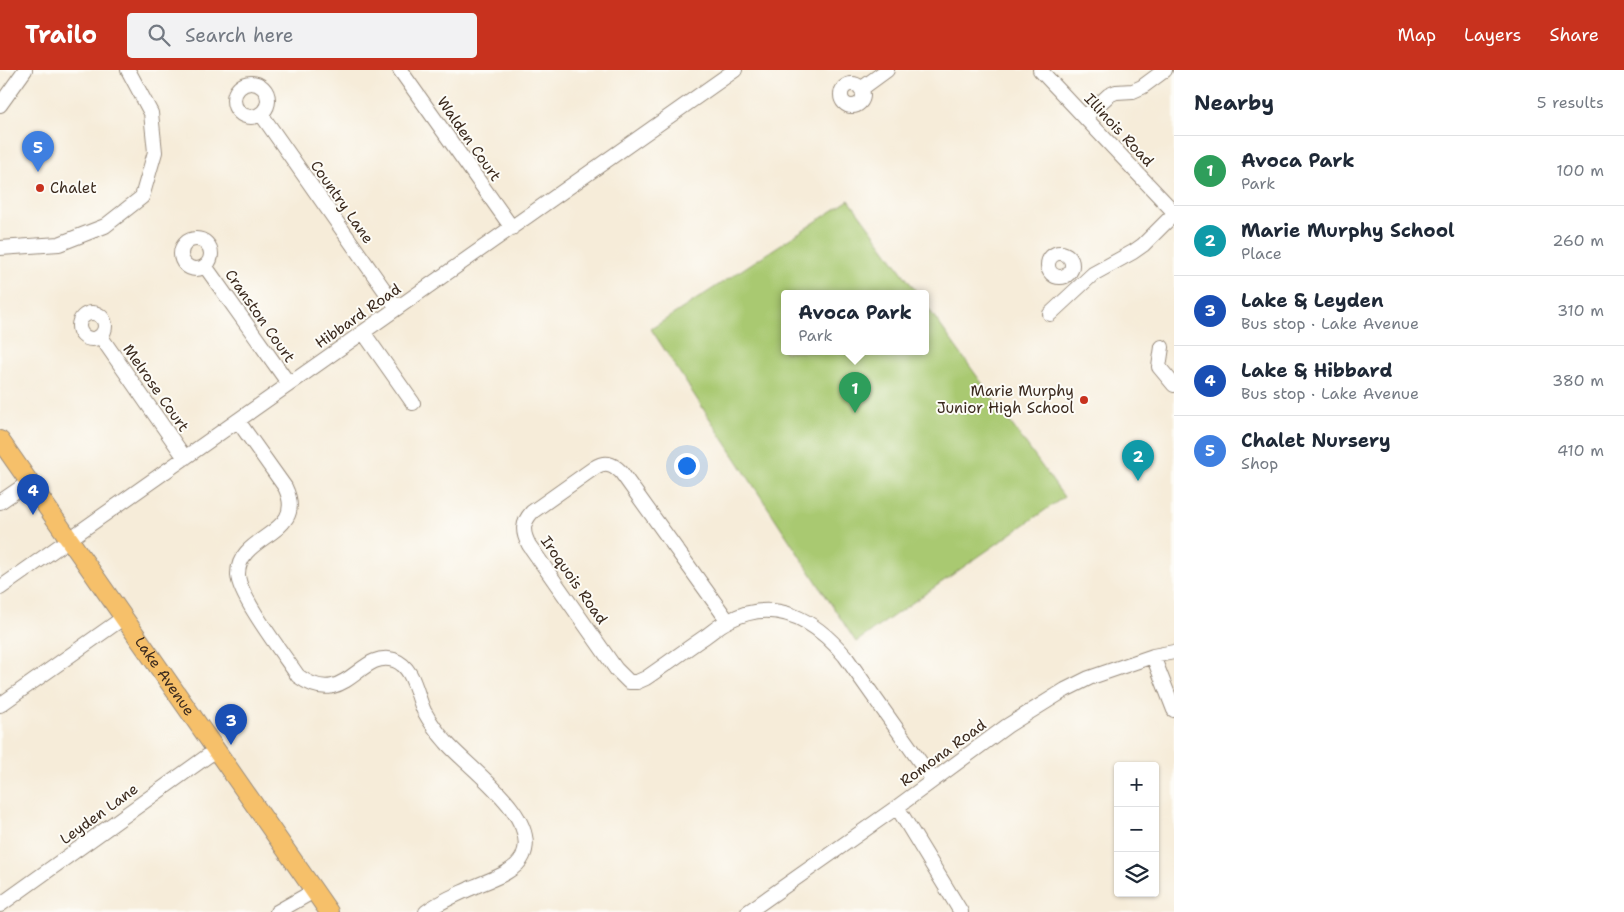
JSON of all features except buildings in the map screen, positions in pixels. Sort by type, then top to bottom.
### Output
[{"type":"main road","name":"Lake Avenue","points":[[0,440],[329,912]]},
{"type":"street","points":[[0,105],[25,70]]},
{"type":"street","points":[[0,247],[59,244],[105,226],[142,197],[155,152],[151,113],[128,70]]},
{"type":"street","name":"Walden Court","points":[[400,70],[512,228]]},
{"type":"street","name":"Hibbard Road","points":[[0,588],[736,70]]},
{"type":"street","points":[[861,89],[887,70]]},
{"type":"street","name":"Illinois Road","points":[[1040,70],[1174,213]]},
{"type":"street","points":[[1085,118],[1109,95],[1116,92],[1133,91],[1142,87],[1165,70]]},
{"type":"street","name":"Country Lane","points":[[261,114],[397,308]]},
{"type":"street","points":[[1050,314],[1093,274],[1134,252],[1174,213]]},
{"type":"street","points":[[1072,263],[1093,274]]},
{"type":"street","name":"Cranston Court","points":[[205,266],[289,384]]},
{"type":"street","points":[[364,332],[413,403]]},
{"type":"street","name":"Melrose Court","points":[[100,337],[186,458]]},
{"type":"street","points":[[1162,347],[1159,367],[1174,385]]},
{"type":"street","points":[[238,421],[290,497],[289,516],[282,525],[244,555],[239,564],[238,576],[242,589],[252,608],[298,676],[308,683],[330,688],[342,683],[374,662],[383,659],[394,660],[404,666],[411,675],[423,708],[432,725],[462,759],[503,797],[520,822],[525,837],[525,848],[523,857],[516,865],[494,878],[449,898],[426,912]]},
{"type":"street","name":"Iroquois Road","points":[[728,621],[622,472],[615,466],[608,463],[594,468],[526,518],[523,526],[524,535],[529,545],[616,669],[629,682],[637,682],[646,678],[728,621],[759,611],[773,611],[803,619],[824,634],[845,656],[933,780]]},
{"type":"street","points":[[0,502],[29,482]]},
{"type":"street","points":[[0,705],[124,618]]},
{"type":"street","name":"Romona Road","points":[[748,912],[897,807],[1007,726],[1065,690],[1089,678],[1153,656],[1174,652]]},
{"type":"street","points":[[1153,656],[1174,710]]},
{"type":"street","name":"Leyden Lane","points":[[0,905],[216,750]]},
{"type":"street","points":[[897,807],[961,912]]},
{"type":"street","points":[[277,912],[314,891]]},
{"type":"green space","points":[[849,200],[915,290],[781,290],[781,355],[929,355],[929,310],[1064,497],[856,642],[651,329]]},
{"type":"place","name":"Chalet Nursery","points":[[38,172]]},
{"type":"place","name":"Chalet","points":[[40,188]]},
{"type":"place","name":"Marie Murphy Junior High School","points":[[1084,400]]},
{"type":"place","name":"Avoca Park","points":[[855,413]]},
{"type":"place","name":"Marie Murphy School","points":[[1138,481]]},
{"type":"place","name":"Lake & Hibbard","points":[[33,515]]},
{"type":"place","name":"Lake & Leyden","points":[[231,745]]}]
